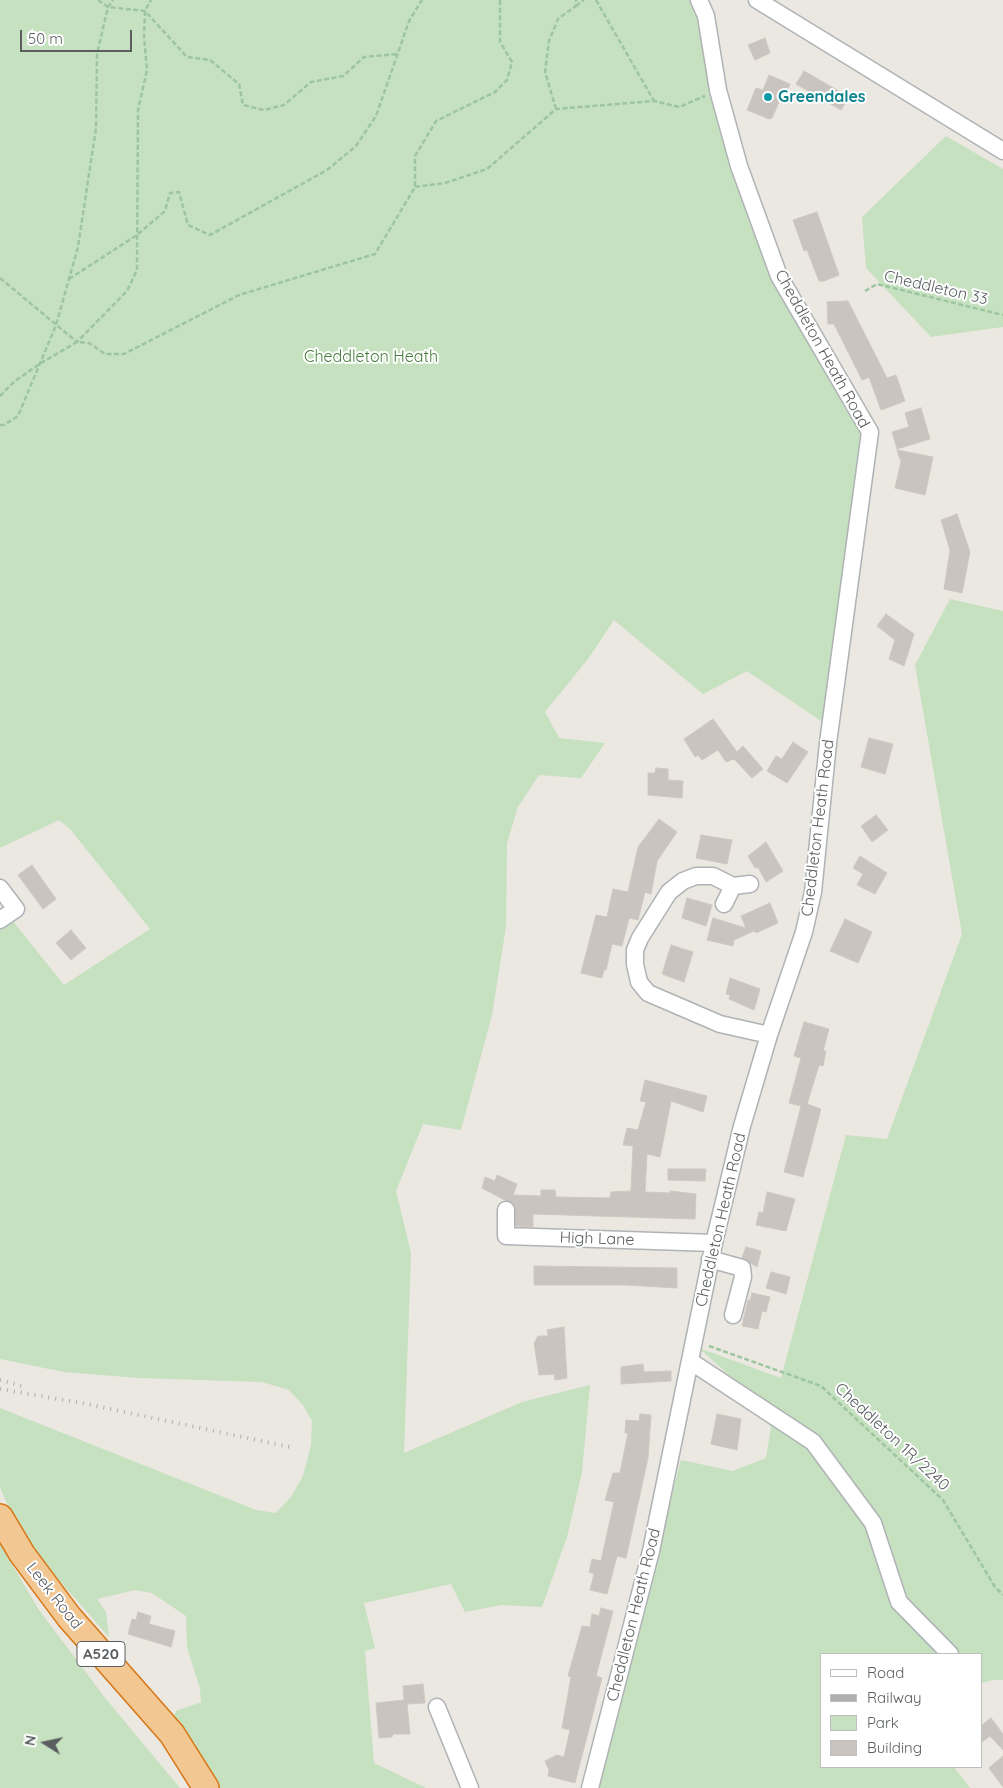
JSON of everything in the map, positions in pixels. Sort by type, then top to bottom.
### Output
[{"type":"highway","name":"Leek Road","points":[[0,1517],[22,1554],[69,1617],[172,1734],[206,1788]]},
{"type":"street","name":"Cheddleton Heath Road","points":[[590,1788],[651,1552],[712,1251],[742,1126],[768,1035],[804,932],[813,892],[828,743],[870,432],[779,276],[739,166],[718,90],[706,16],[699,0]]},
{"type":"street","points":[[757,0],[1003,151]]},
{"type":"street","points":[[750,884],[733,886],[713,876],[696,876],[683,880],[670,892],[640,938],[635,950],[637,973],[639,982],[648,993],[677,1007],[720,1024],[768,1035]]},
{"type":"street","points":[[724,904],[733,886]]},
{"type":"street","points":[[0,888],[16,908],[0,920]]},
{"type":"street","name":"High Lane","points":[[506,1210],[506,1236],[712,1251]]},
{"type":"street","points":[[712,1251],[742,1268],[743,1277],[733,1315]]},
{"type":"street","points":[[690,1361],[812,1442],[872,1523],[899,1602],[949,1653]]},
{"type":"street","points":[[437,1707],[470,1788]]},
{"type":"path","points":[[98,0],[108,7],[145,11],[187,56],[210,60],[239,84],[243,105],[264,110],[284,105],[311,82],[343,76],[364,57],[397,54]]},
{"type":"path","points":[[0,425],[4,425],[18,416],[56,325],[78,247],[96,128],[97,54],[108,7],[113,0]]},
{"type":"path","points":[[0,396],[15,381],[40,363],[77,342],[127,290],[137,270],[138,110],[147,70],[144,36],[145,11],[151,0]]},
{"type":"path","points":[[69,279],[137,235],[166,211],[170,193],[179,192],[188,225],[210,235],[327,170],[356,146],[376,116],[409,21],[422,0]]},
{"type":"path","points":[[0,278],[77,342],[89,343],[105,354],[124,354],[239,296],[375,254],[415,187],[415,156],[436,121],[495,92],[508,80],[512,62],[500,42],[500,0]]},
{"type":"path","points":[[576,0],[576,6]]},
{"type":"path","points":[[556,109],[544,72],[549,41],[558,19],[584,0]]},
{"type":"path","points":[[596,0],[654,101]]},
{"type":"path","points":[[415,187],[445,183],[487,169],[556,109],[654,101],[680,107],[718,90]]},
{"type":"path","name":"Cheddleton 33","points":[[864,291],[877,284],[1003,315]]},
{"type":"path","name":"Cheddleton 1R/2240","points":[[694,1341],[821,1386],[943,1500],[995,1587],[1003,1595]]},
{"type":"green space","name":"Cheddleton Heath","points":[[0,0],[690,0],[699,18],[731,162],[774,285],[863,435],[824,723],[747,671],[703,694],[614,620],[588,659],[545,712],[559,738],[605,743],[581,778],[539,775],[518,807],[507,843],[506,927],[492,1015],[461,1130],[423,1124],[396,1191],[411,1253],[404,1453],[522,1402],[590,1385],[582,1472],[567,1537],[542,1607],[501,1605],[465,1612],[451,1584],[364,1603],[375,1648],[365,1651],[374,1763],[426,1788],[214,1788],[171,1723],[176,1711],[201,1702],[200,1689],[187,1647],[186,1616],[152,1593],[135,1590],[97,1599],[106,1612],[109,1637],[43,1562],[16,1525],[0,1487],[0,1408],[256,1510],[276,1513],[291,1497],[303,1476],[311,1445],[312,1421],[303,1405],[289,1390],[262,1382],[139,1378],[64,1372],[0,1359],[0,928],[12,920],[64,985],[150,929],[70,829],[59,820],[0,848]]},
{"type":"green space","points":[[946,136],[1003,169],[1003,327],[931,337],[866,268],[862,217]]},
{"type":"green space","points":[[950,599],[1003,611],[1003,1680],[983,1683],[983,1653],[820,1653],[820,1768],[955,1768],[970,1788],[595,1788],[681,1460],[733,1471],[766,1458],[771,1427],[744,1389],[699,1348],[781,1378],[846,1135],[887,1139],[962,934],[915,665]]},
{"type":"green space","points":[[0,1544],[39,1610],[106,1699],[180,1788],[0,1788]]},
{"type":"building","points":[[765,38],[770,53],[755,60],[748,45]]},
{"type":"building","points":[[804,71],[849,97],[841,110],[796,84]]},
{"type":"building","name":"Greendales","points":[[769,75],[790,84],[782,103],[779,102],[772,118],[769,119],[747,110],[756,88],[763,90]]},
{"type":"building","points":[[817,212],[839,275],[824,281],[819,281],[807,250],[804,251],[793,220]]},
{"type":"building","points":[[848,301],[887,378],[896,375],[905,401],[881,410],[869,377],[862,380],[834,324],[828,324],[827,302]]},
{"type":"building","points":[[921,408],[930,439],[897,449],[892,432],[909,427],[905,413]]},
{"type":"building","points":[[897,450],[933,457],[925,495],[895,488],[901,462]]},
{"type":"building","points":[[957,514],[970,552],[962,593],[944,589],[950,550],[941,520]]},
{"type":"building","points":[[886,614],[914,634],[904,666],[889,659],[895,640],[877,626]]},
{"type":"building","points":[[713,719],[737,752],[743,746],[763,769],[752,778],[734,759],[726,762],[718,750],[702,760],[698,755],[695,757],[684,739]]},
{"type":"building","points":[[869,738],[893,744],[885,774],[861,767]]},
{"type":"building","points":[[793,742],[808,752],[787,783],[767,771],[776,756],[782,759]]},
{"type":"building","points":[[656,768],[668,769],[668,780],[683,781],[682,798],[648,795],[648,773],[655,773]]},
{"type":"building","points":[[876,815],[888,830],[872,842],[861,826]]},
{"type":"building","points":[[659,819],[677,832],[657,861],[651,894],[645,892],[638,920],[629,918],[622,946],[612,944],[606,970],[604,970],[602,978],[581,973],[596,915],[607,917],[613,889],[628,892],[638,847]]},
{"type":"building","points":[[701,835],[732,840],[727,864],[696,858]]},
{"type":"building","points":[[766,842],[783,871],[766,882],[758,867],[755,868],[748,856]]},
{"type":"building","points":[[860,856],[887,873],[875,894],[857,885],[863,874],[853,868]]},
{"type":"building","points":[[32,865],[56,899],[43,909],[18,875]]},
{"type":"building","points":[[687,898],[712,905],[706,926],[682,918]]},
{"type":"building","points":[[770,903],[778,923],[734,940],[733,946],[707,940],[713,918],[746,928],[741,916]]},
{"type":"building","points":[[845,919],[872,932],[858,963],[830,951]]},
{"type":"building","points":[[71,930],[86,948],[71,960],[56,943]]},
{"type":"building","points":[[671,945],[693,952],[684,982],[662,974]]},
{"type":"building","points":[[730,978],[760,989],[754,1010],[729,999],[730,995],[726,994]]},
{"type":"building","points":[[804,1022],[829,1029],[823,1051],[826,1051],[823,1066],[819,1065],[807,1104],[821,1109],[803,1177],[784,1172],[801,1106],[789,1103],[801,1058],[794,1056]]},
{"type":"building","points":[[645,1080],[707,1096],[703,1112],[671,1101],[660,1157],[647,1154],[645,1192],[670,1193],[670,1191],[696,1194],[695,1219],[533,1214],[533,1227],[516,1226],[514,1205],[482,1188],[485,1177],[495,1181],[497,1175],[517,1184],[513,1195],[541,1196],[541,1190],[555,1190],[556,1197],[610,1198],[611,1192],[631,1191],[633,1146],[623,1145],[627,1128],[638,1130],[646,1102],[640,1101]]},
{"type":"building","points":[[668,1169],[706,1169],[705,1181],[668,1180]]},
{"type":"building","points":[[767,1192],[795,1199],[786,1231],[756,1225],[759,1212],[763,1213]]},
{"type":"building","points":[[746,1247],[761,1251],[757,1267],[742,1258]]},
{"type":"building","points":[[534,1266],[677,1268],[677,1288],[625,1285],[534,1285]]},
{"type":"building","points":[[771,1272],[790,1277],[786,1294],[766,1288]]},
{"type":"building","points":[[752,1293],[770,1297],[766,1312],[762,1311],[758,1329],[742,1326],[748,1300],[750,1300]]},
{"type":"building","points":[[564,1327],[567,1378],[555,1380],[554,1374],[539,1375],[534,1343],[538,1336],[548,1336],[547,1330]]},
{"type":"building","points":[[643,1364],[644,1372],[671,1371],[671,1381],[621,1384],[621,1367]]},
{"type":"building","points":[[640,1414],[651,1415],[648,1458],[626,1558],[617,1556],[607,1594],[590,1590],[594,1574],[589,1572],[592,1559],[601,1561],[614,1502],[605,1500],[613,1473],[620,1473],[628,1433],[625,1433],[626,1420],[639,1421]]},
{"type":"building","points":[[717,1414],[741,1419],[737,1450],[711,1444]]},
{"type":"building","points":[[601,1608],[613,1611],[596,1676],[602,1678],[575,1783],[548,1776],[549,1770],[545,1761],[557,1755],[564,1757],[570,1730],[562,1728],[571,1677],[568,1676],[582,1626],[590,1627],[592,1614],[599,1616]]},
{"type":"building","points":[[138,1612],[151,1616],[149,1624],[175,1631],[171,1647],[128,1634],[132,1619],[136,1620]]},
{"type":"building","points":[[423,1684],[425,1703],[407,1704],[410,1734],[393,1734],[392,1737],[379,1738],[376,1703],[404,1700],[403,1686]]},
{"type":"building","points":[[991,1718],[1003,1734],[1003,1750],[990,1736],[983,1741],[983,1724]]},
{"type":"building","points":[[1003,1756],[1003,1787],[989,1768]]},
{"type":"railway","points":[[0,1380],[26,1387]]},
{"type":"railway","points":[[0,1389],[87,1404],[295,1448]]},
{"type":"place","name":"Greendales","points":[[768,97]]}]
